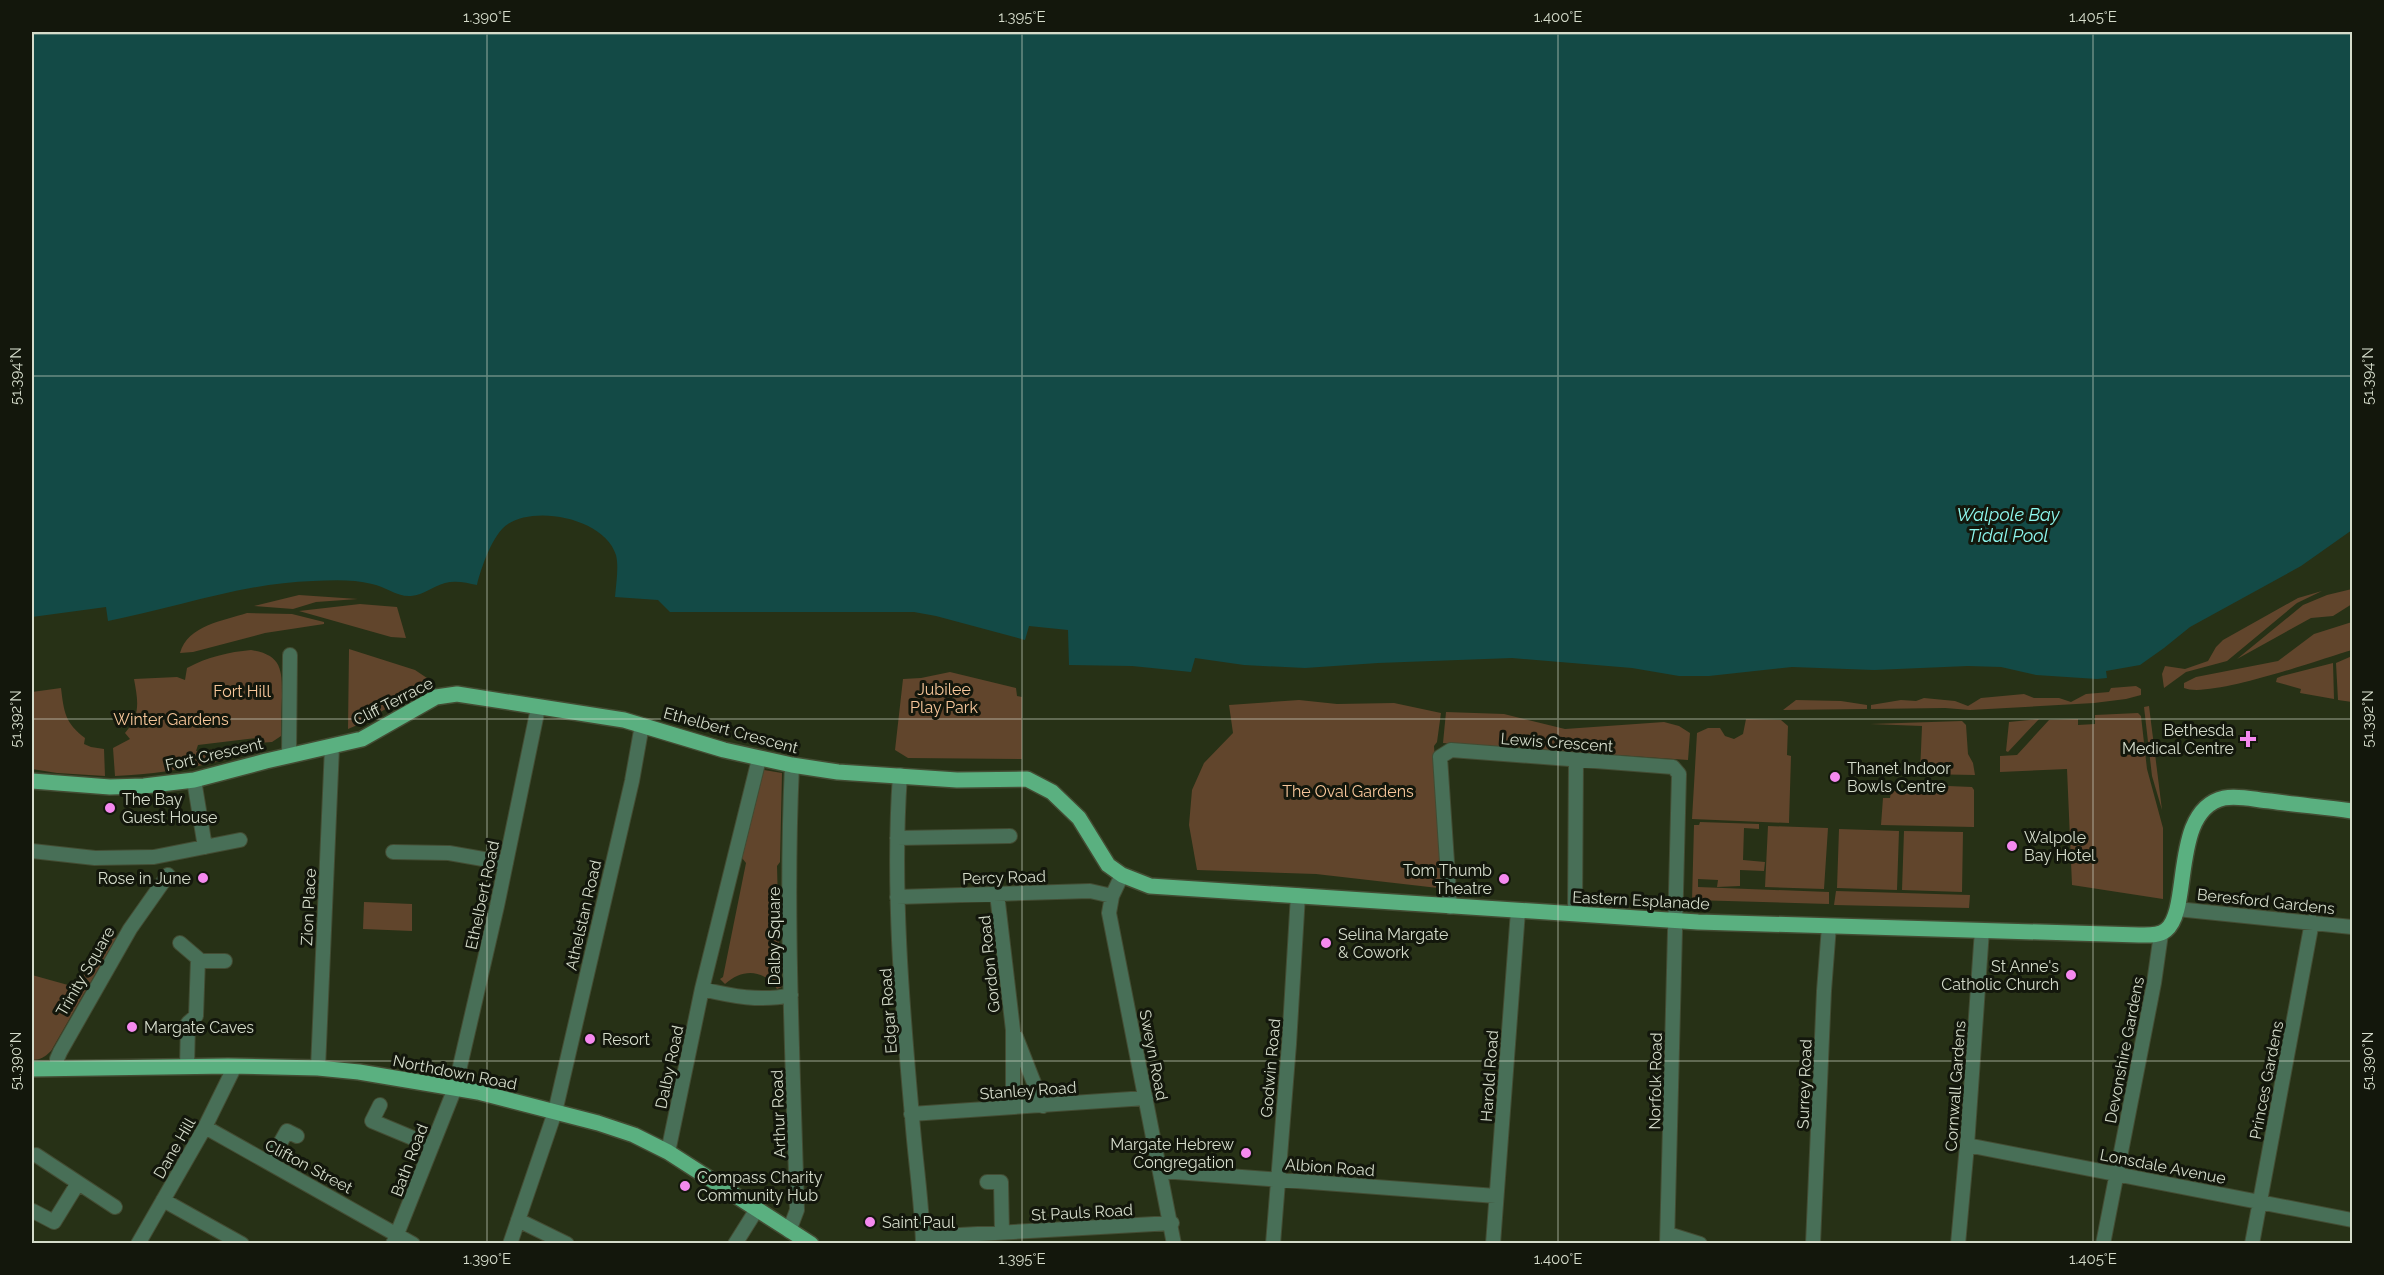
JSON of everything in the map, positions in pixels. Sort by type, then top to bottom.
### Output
[{"type":"main road","name":"Cliff Terrace","points":[[332,747],[362,739],[442,695],[457,694],[507,702]]},
{"type":"main road","name":"Ethelbert Crescent","points":[[507,702],[642,725],[759,759],[792,765],[838,772],[957,780],[1015,777],[1039,783],[1052,792],[1084,824],[1101,857],[1122,875]]},
{"type":"main road","name":"Fort Crescent","points":[[32,781],[110,787],[144,786],[194,780],[289,755],[332,747]]},
{"type":"main road","points":[[2161,934],[2168,929],[2177,909],[2182,866],[2190,834],[2207,808],[2223,798],[2243,798],[2352,811]]},
{"type":"main road","name":"Eastern Esplanade","points":[[1122,875],[1149,886],[1518,912],[1829,926],[2161,934]]},
{"type":"main road","name":"Northdown Road","points":[[57,1068],[235,1066],[318,1068],[359,1072],[454,1088],[616,1128],[668,1152],[811,1244]]},
{"type":"main road","points":[[32,1069],[57,1068]]},
{"type":"street","points":[[289,755],[290,655]]},
{"type":"street","name":"Ethelbert Road","points":[[454,1088],[506,863],[538,708]]},
{"type":"street","name":"Athelstan Road","points":[[510,1244],[555,1112],[632,781],[642,725]]},
{"type":"street","name":"Zion Place","points":[[318,1068],[332,747]]},
{"type":"street","name":"Lewis Crescent","points":[[1450,907],[1440,757],[1451,750],[1673,767]]},
{"type":"street","points":[[702,989],[759,759]]},
{"type":"street","points":[[1575,914],[1576,760]]},
{"type":"street","name":"Dalby Square","points":[[702,989],[752,998],[778,998],[790,995],[792,765]]},
{"type":"street","name":"Norfolk Road","points":[[1668,1239],[1680,774],[1673,767]]},
{"type":"street","name":"Edgar Road","points":[[900,775],[897,897],[911,1114],[923,1240]]},
{"type":"street","points":[[194,780],[205,847]]},
{"type":"street","points":[[897,838],[1010,836]]},
{"type":"street","points":[[32,851],[95,858],[154,857],[240,840]]},
{"type":"street","points":[[393,852],[444,853],[506,863]]},
{"type":"street","name":"Trinity Square","points":[[57,1068],[60,1052],[130,929],[168,875]]},
{"type":"street","name":"Sweyn Road","points":[[1122,875],[1112,896],[1109,913],[1162,1171],[1174,1244]]},
{"type":"street","name":"Percy Road","points":[[897,897],[1090,891],[1112,896]]},
{"type":"street","name":"Gordon Road","points":[[998,894],[1013,1030],[1013,1107]]},
{"type":"street","name":"Godwin Road","points":[[1273,1244],[1298,895]]},
{"type":"street","name":"Beresford Gardens","points":[[2177,909],[2352,927]]},
{"type":"street","name":"Harold Road","points":[[1493,1244],[1518,912]]},
{"type":"street","name":"Princes Gardens","points":[[2252,1244],[2312,922]]},
{"type":"street","name":"Surrey Road","points":[[1813,1244],[1829,926]]},
{"type":"street","name":"Cornwall Gardens","points":[[1958,1244],[1982,930]]},
{"type":"street","name":"Devonshire Gardens","points":[[2103,1244],[2154,983],[2161,934]]},
{"type":"street","points":[[180,943],[201,962],[225,961]]},
{"type":"street","points":[[187,1067],[188,1023],[196,1016],[198,959]]},
{"type":"street","name":"Dalby Road","points":[[668,1152],[702,989]]},
{"type":"street","name":"Arthur Road","points":[[789,1231],[797,1210],[790,995]]},
{"type":"street","name":"Gordon Road","points":[[1013,1030],[1043,1106]]},
{"type":"street","name":"Dane Hill","points":[[144,1241],[163,1200],[205,1127],[235,1066]]},
{"type":"street","name":"Bath Road","points":[[395,1239],[454,1088]]},
{"type":"street","name":"Stanley Road","points":[[911,1114],[1146,1098]]},
{"type":"street","points":[[380,1105],[372,1121],[432,1146]]},
{"type":"street","name":"Clifton Street","points":[[205,1127],[338,1199],[395,1239],[413,1244]]},
{"type":"street","points":[[269,1163],[287,1131],[297,1136]]},
{"type":"street","name":"Lonsdale Avenue","points":[[1967,1145],[2352,1220]]},
{"type":"street","points":[[36,1155],[115,1207]]},
{"type":"street","name":"Albion Road","points":[[1162,1171],[1496,1196]]},
{"type":"street","points":[[987,1182],[1000,1182],[1002,1233]]},
{"type":"street","points":[[32,1213],[33,1211],[54,1222],[78,1184]]},
{"type":"street","points":[[163,1200],[242,1244]]},
{"type":"street","points":[[735,1244],[757,1209]]},
{"type":"street","points":[[518,1220],[567,1244]]},
{"type":"street","name":"St Pauls Road","points":[[923,1240],[1172,1223]]},
{"type":"street","points":[[1668,1239],[1700,1244]]},
{"type":"green space","points":[[2352,589],[2352,604],[2333,616],[2311,618],[2237,659],[2303,605],[2327,595]]},
{"type":"green space","points":[[2322,591],[2297,603],[2227,661],[2186,672],[2164,688],[2162,674],[2165,666],[2185,669],[2208,661],[2223,640],[2298,598]]},
{"type":"green space","points":[[299,595],[358,599],[316,602],[293,609],[254,606]]},
{"type":"green space","points":[[360,604],[397,607],[406,638],[391,637],[299,611]]},
{"type":"green space","points":[[247,613],[292,614],[324,622],[324,624],[265,633],[193,652],[180,653],[190,636],[198,630]]},
{"type":"green space","points":[[2352,622],[2352,650],[2240,683],[2197,690],[2184,688],[2184,683],[2196,677],[2278,661],[2314,634]]},
{"type":"green space","points":[[349,649],[415,670],[427,678],[428,684],[348,729]]},
{"type":"green space","name":"Fort Hill","points":[[251,650],[262,652],[275,660],[281,672],[281,736],[272,742],[258,743],[256,738],[198,745],[196,751],[246,746],[249,754],[183,769],[115,776],[113,748],[130,739],[125,733],[136,714],[134,679],[177,677],[185,680],[187,668],[195,664],[218,656]]},
{"type":"green space","points":[[2352,656],[2352,702],[2338,700],[2336,663]]},
{"type":"green space","points":[[2333,663],[2334,699],[2300,693],[2301,689],[2276,682],[2277,678],[2282,676]]},
{"type":"green space","name":"Jubilee Play Park","points":[[950,672],[1016,688],[1017,696],[1022,697],[1022,759],[908,758],[895,750],[903,679]]},
{"type":"green space","points":[[2136,686],[2141,689],[2141,695],[2094,703],[1970,710],[1871,709],[1871,705],[1901,700],[1916,701],[1924,698],[1955,701],[1968,706],[1981,698],[2024,694],[2034,698],[2059,698],[2071,702],[2086,694],[2109,692],[2111,688]]},
{"type":"green space","name":"Winter Gardens","points":[[61,688],[69,722],[85,738],[84,744],[104,749],[105,776],[32,769],[32,692]]},
{"type":"green space","name":"The Oval Gardens","points":[[1299,700],[1337,704],[1394,703],[1441,713],[1437,742],[1434,746],[1443,864],[1438,888],[1316,874],[1197,870],[1189,825],[1192,790],[1204,763],[1233,733],[1229,705]]},
{"type":"green space","points":[[1796,700],[1841,701],[1867,705],[1867,709],[1783,710]]},
{"type":"green space","points":[[2149,706],[2162,810],[2152,776],[2144,707]]},
{"type":"green space","points":[[1446,712],[1504,714],[1565,729],[1664,722],[1679,726],[1690,733],[1688,760],[1443,743]]},
{"type":"green space","points":[[2138,713],[2141,716],[2147,769],[2163,828],[2163,899],[2072,885],[2067,769],[2000,772],[2000,756],[2017,755],[2049,720],[2078,719],[2078,725],[2095,724],[2095,715]]},
{"type":"green space","points":[[1746,719],[1781,720],[1788,726],[1787,755],[1791,756],[1789,823],[1692,819],[1697,733],[1708,728],[1720,728],[1725,736],[1734,739],[1743,734]]},
{"type":"green space","points":[[2039,719],[2008,752],[2006,751],[2009,722]]},
{"type":"green space","points":[[1962,721],[1966,725],[1968,754],[1973,763],[1975,775],[1920,774],[1922,726],[1870,724]]},
{"type":"green space","points":[[764,770],[782,773],[780,862],[777,866],[780,981],[783,984],[777,989],[759,974],[739,975],[725,984],[720,979],[723,977],[746,863],[742,858]]},
{"type":"green space","points":[[1924,785],[1972,787],[1974,790],[1974,827],[1881,825],[1883,798],[1890,798],[1891,791],[1923,792]]},
{"type":"green space","points":[[1700,822],[1759,824],[1759,829],[1744,828],[1743,860],[1765,862],[1764,871],[1740,870],[1740,886],[1717,887],[1718,880],[1698,879],[1698,887],[1829,892],[1829,904],[1692,900],[1694,825],[1699,825]]},
{"type":"green space","points":[[1768,826],[1828,828],[1824,889],[1765,887]]},
{"type":"green space","points":[[1839,829],[1899,831],[1897,890],[1837,888]]},
{"type":"green space","points":[[1904,831],[1963,832],[1962,892],[1902,890]]},
{"type":"green space","points":[[1836,891],[1970,895],[1969,908],[1834,905]]},
{"type":"green space","points":[[364,902],[412,904],[412,931],[363,929]]},
{"type":"green space","points":[[110,936],[117,938],[90,983],[84,976],[87,958],[99,942]]},
{"type":"green space","points":[[32,975],[86,990],[51,1051],[42,1058],[32,1060]]},
{"type":"water","name":"Walpole Bay Tidal Pool","points":[[32,32],[2352,32],[2352,530],[2301,566],[2190,627],[2140,665],[2106,671],[2107,678],[2097,679],[2036,675],[2001,667],[1968,666],[1874,670],[1792,667],[1709,676],[1679,676],[1632,668],[1512,658],[1305,668],[1244,665],[1195,658],[1191,672],[1132,666],[1069,665],[1068,630],[1029,626],[1025,640],[914,612],[670,612],[658,600],[615,597],[617,560],[609,543],[599,532],[585,524],[552,516],[521,518],[508,524],[497,535],[488,552],[477,585],[449,582],[411,596],[358,581],[328,580],[261,586],[108,621],[106,607],[32,617]]},
{"type":"place","name":"Bethesda Medical Centre","points":[[2248,739]]},
{"type":"place","name":"Thanet Indoor Bowls Centre","points":[[1835,777]]},
{"type":"place","name":"The Bay Guest House","points":[[110,808]]},
{"type":"place","name":"Walpole Bay Hotel","points":[[2012,846]]},
{"type":"place","name":"Rose in June","points":[[203,878]]},
{"type":"place","name":"Tom Thumb Theatre","points":[[1504,879]]},
{"type":"place","name":"Selina Margate & Cowork","points":[[1326,943]]},
{"type":"place","name":"St Anne's Catholic Church","points":[[2071,975]]},
{"type":"place","name":"Margate Caves","points":[[132,1027]]},
{"type":"place","name":"Resort","points":[[590,1039]]},
{"type":"place","name":"Margate Hebrew Congregation","points":[[1246,1153]]},
{"type":"place","name":"Compass Charity Community Hub","points":[[685,1186]]},
{"type":"place","name":"Saint Paul","points":[[870,1222]]}]
